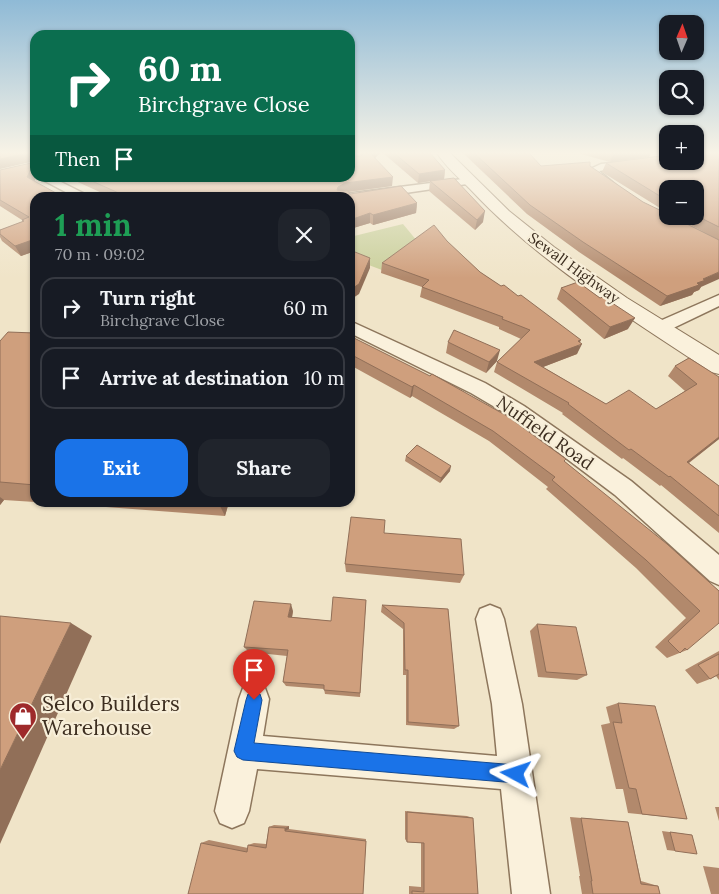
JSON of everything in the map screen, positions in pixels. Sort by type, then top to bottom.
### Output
[{"type":"street","points":[[355,197],[369,195]]},
{"type":"street","name":"Sewall Highway","points":[[485,195],[524,232],[599,288],[719,366]]},
{"type":"street","points":[[658,328],[719,300]]},
{"type":"street","name":"Nuffield Road","points":[[355,328],[478,388],[517,411],[623,488],[719,572]]},
{"type":"street","points":[[490,619],[507,704],[531,894]]},
{"type":"street","points":[[232,811],[254,700]]},
{"type":"street","points":[[243,751],[516,774]]},
{"type":"green space","points":[[403,224],[422,247],[382,270],[355,260],[355,236]]},
{"type":"building","points":[[0,195],[30,195],[30,241],[15,246],[0,234],[0,230],[24,221],[22,220],[29,217],[0,200]]},
{"type":"building","points":[[355,195],[409,195],[417,203],[373,215],[370,213],[355,218]]},
{"type":"building","points":[[447,195],[470,195],[485,211],[477,220]]},
{"type":"building","points":[[519,195],[632,195],[659,210],[659,225],[689,225],[719,240],[719,272],[703,279],[706,280],[697,283],[699,285],[667,296],[530,205]]},
{"type":"building","points":[[704,195],[719,195],[719,227],[704,220]]},
{"type":"building","points":[[434,225],[447,241],[480,272],[501,286],[504,285],[518,296],[521,295],[581,340],[578,341],[582,344],[534,362],[606,404],[629,390],[656,409],[697,384],[675,366],[689,358],[719,377],[719,437],[687,462],[719,486],[719,516],[670,476],[631,449],[629,450],[569,403],[497,362],[530,330],[502,319],[503,317],[422,287],[429,280],[382,263]]},
{"type":"building","points":[[355,252],[370,258],[359,284],[355,287]]},
{"type":"building","points":[[578,282],[600,298],[603,297],[635,318],[610,327],[561,288]]},
{"type":"building","points":[[454,330],[500,350],[489,362],[448,342]]},
{"type":"building","points":[[8,332],[30,333],[30,485],[0,482],[0,341]]},
{"type":"building","points":[[355,338],[430,376],[432,374],[507,416],[566,459],[564,461],[667,544],[719,591],[719,623],[687,650],[685,648],[680,653],[668,641],[700,611],[646,560],[552,480],[555,477],[493,431],[414,385],[412,387],[355,357]]},
{"type":"building","points":[[417,445],[451,466],[441,478],[406,456]]},
{"type":"building","points":[[351,517],[385,520],[384,533],[461,539],[464,575],[345,564]]},
{"type":"building","points":[[333,597],[366,600],[360,693],[324,690],[324,685],[283,682],[288,650],[244,647],[254,601],[291,604],[288,617],[331,621]]},
{"type":"building","points":[[382,605],[448,609],[459,726],[408,722],[408,670],[405,670],[404,623]]},
{"type":"building","points":[[0,616],[71,623],[0,770]]},
{"type":"building","points":[[537,624],[576,627],[587,675],[546,672]]},
{"type":"building","points":[[719,654],[719,674],[710,679],[698,665]]},
{"type":"building","points":[[618,703],[655,706],[687,819],[642,814],[636,789],[629,788],[613,722],[622,723]]},
{"type":"building","points":[[407,812],[473,818],[478,894],[412,894],[412,891],[424,892],[424,843],[407,842]]},
{"type":"building","points":[[581,818],[628,822],[641,884],[658,886],[660,894],[593,894]]},
{"type":"building","points":[[269,827],[285,828],[285,831],[366,841],[363,894],[188,894],[201,843],[247,852],[248,845],[266,848]]},
{"type":"building","points":[[670,832],[692,835],[697,854],[675,851]]},
{"type":"place","name":"Selco Builders Warehouse","points":[[23,740]]},
{"type":"route","points":[[254,700],[243,751],[516,774]]}]
